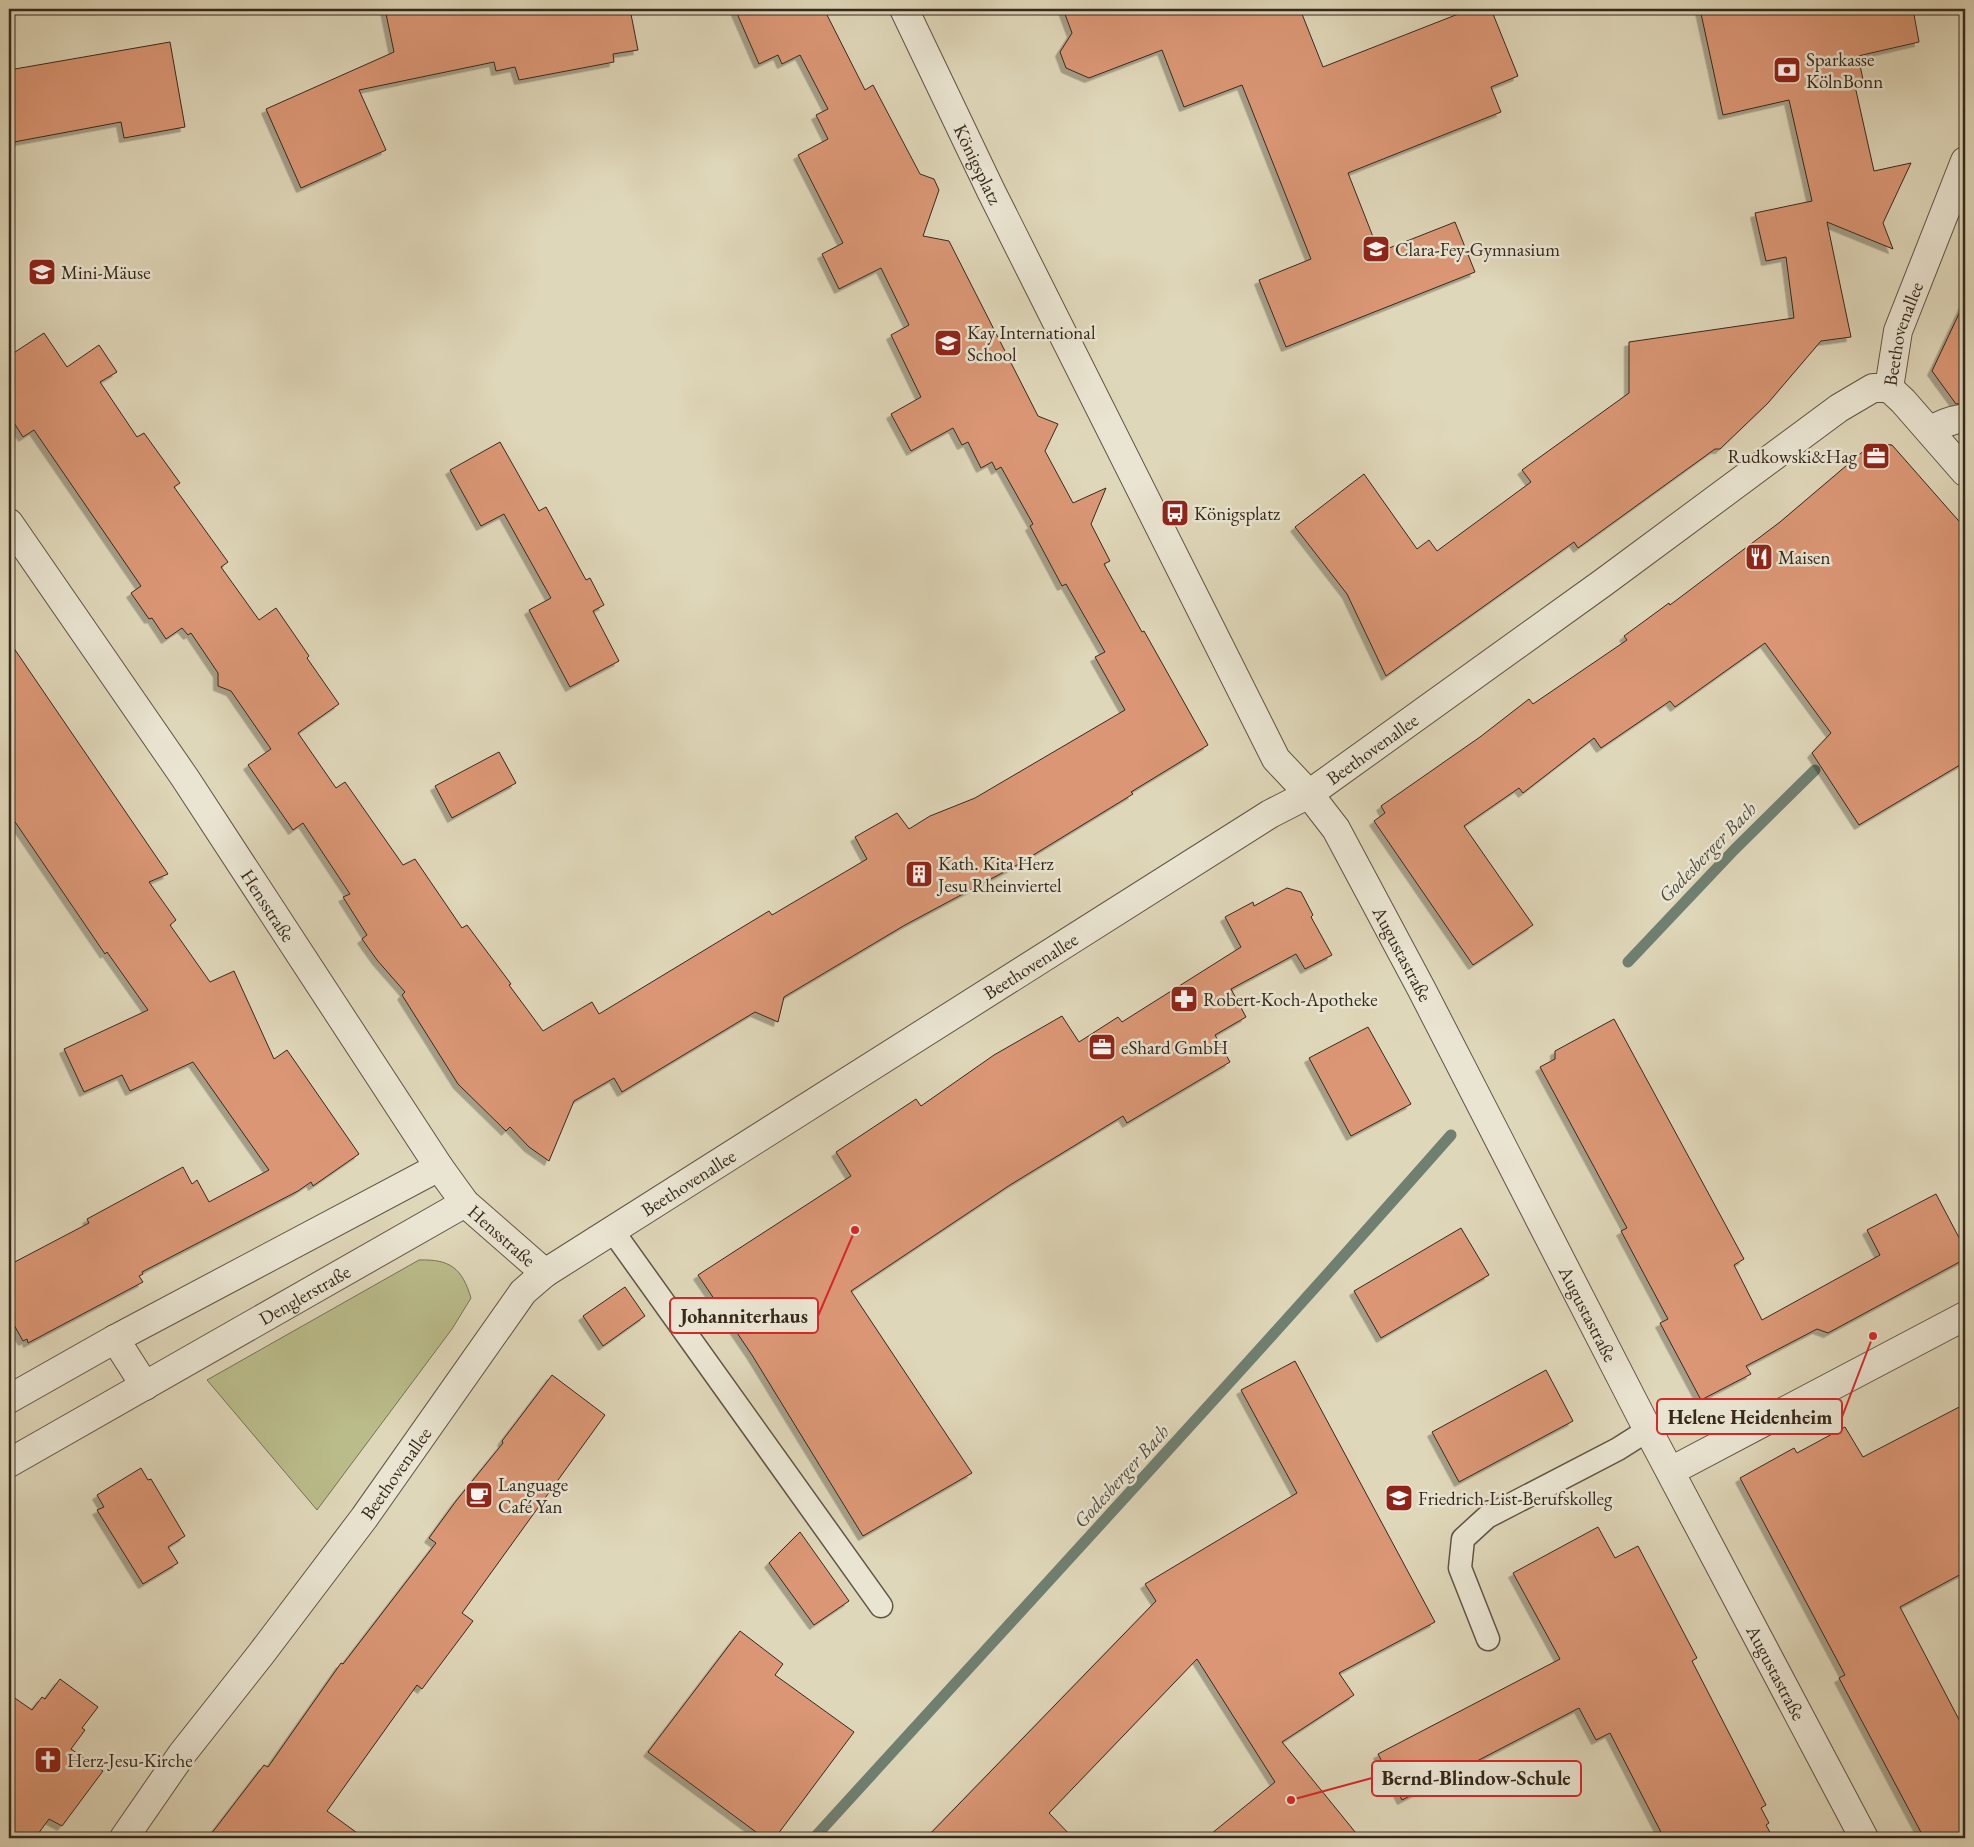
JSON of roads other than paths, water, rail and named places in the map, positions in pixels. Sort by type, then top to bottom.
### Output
[{"type":"street","name":"Königsplatz","points":[[904,9],[991,191],[1276,758],[1309,794]]},
{"type":"street","name":"Beethovenallee","points":[[124,1838],[182,1754],[364,1518],[524,1292],[545,1273],[612,1230],[1270,814],[1309,794],[1604,582],[1839,408],[1873,388],[1889,388],[1898,331],[1965,161]]},
{"type":"street","points":[[1889,388],[1903,401],[1965,472]]},
{"type":"street","points":[[1930,431],[1952,420],[1965,418]]},
{"type":"street","name":"Hensstraße","points":[[9,524],[184,778],[465,1203],[545,1273]]},
{"type":"street","name":"Augustastraße","points":[[1309,794],[1336,829],[1422,990],[1648,1430],[1864,1838]]},
{"type":"street","points":[[9,1399],[115,1339],[440,1167]]},
{"type":"street","name":"Denglerstraße","points":[[9,1463],[465,1203]]},
{"type":"street","points":[[1671,1471],[1965,1316]]},
{"type":"street","points":[[115,1339],[145,1386]]},
{"type":"lane","points":[[612,1230],[880,1606]]},
{"type":"lane","points":[[1488,1639],[1460,1568],[1463,1539],[1487,1517],[1618,1449],[1648,1430]]},
{"type":"waterway","name":"Godesberger Bach","points":[[1628,962],[1734,850],[1815,770]]},
{"type":"waterway","name":"Godesberger Bach","points":[[814,1838],[1214,1400],[1451,1135]]},
{"type":"place","name":"Sparkasse KölnBonn","points":[[1787,70]]},
{"type":"place","name":"Clara-Fey-Gymnasium","points":[[1376,249]]},
{"type":"place","name":"Mini-Mäuse","points":[[42,272]]},
{"type":"place","name":"Kay International School","points":[[948,343]]},
{"type":"place","name":"Rudkowski&Hag","points":[[1876,456]]},
{"type":"place","name":"Königsplatz","points":[[1175,513]]},
{"type":"place","name":"Maisen","points":[[1759,557]]},
{"type":"place","name":"Kath. Kita Herz Jesu Rheinviertel","points":[[919,874]]},
{"type":"place","name":"Robert-Koch-Apotheke","points":[[1184,999]]},
{"type":"place","name":"eShard GmbH","points":[[1102,1047]]},
{"type":"place","name":"Johanniterhaus","points":[[855,1230]]},
{"type":"place","name":"Helene Heidenheim","points":[[1873,1336]]},
{"type":"place","name":"Language Café Yan","points":[[479,1495]]},
{"type":"place","name":"Friedrich-List-Berufskolleg","points":[[1399,1498]]},
{"type":"place","name":"Herz-Jesu-Kirche","points":[[48,1760]]},
{"type":"place","name":"Bernd-Blindow-Schule","points":[[1291,1800]]}]
